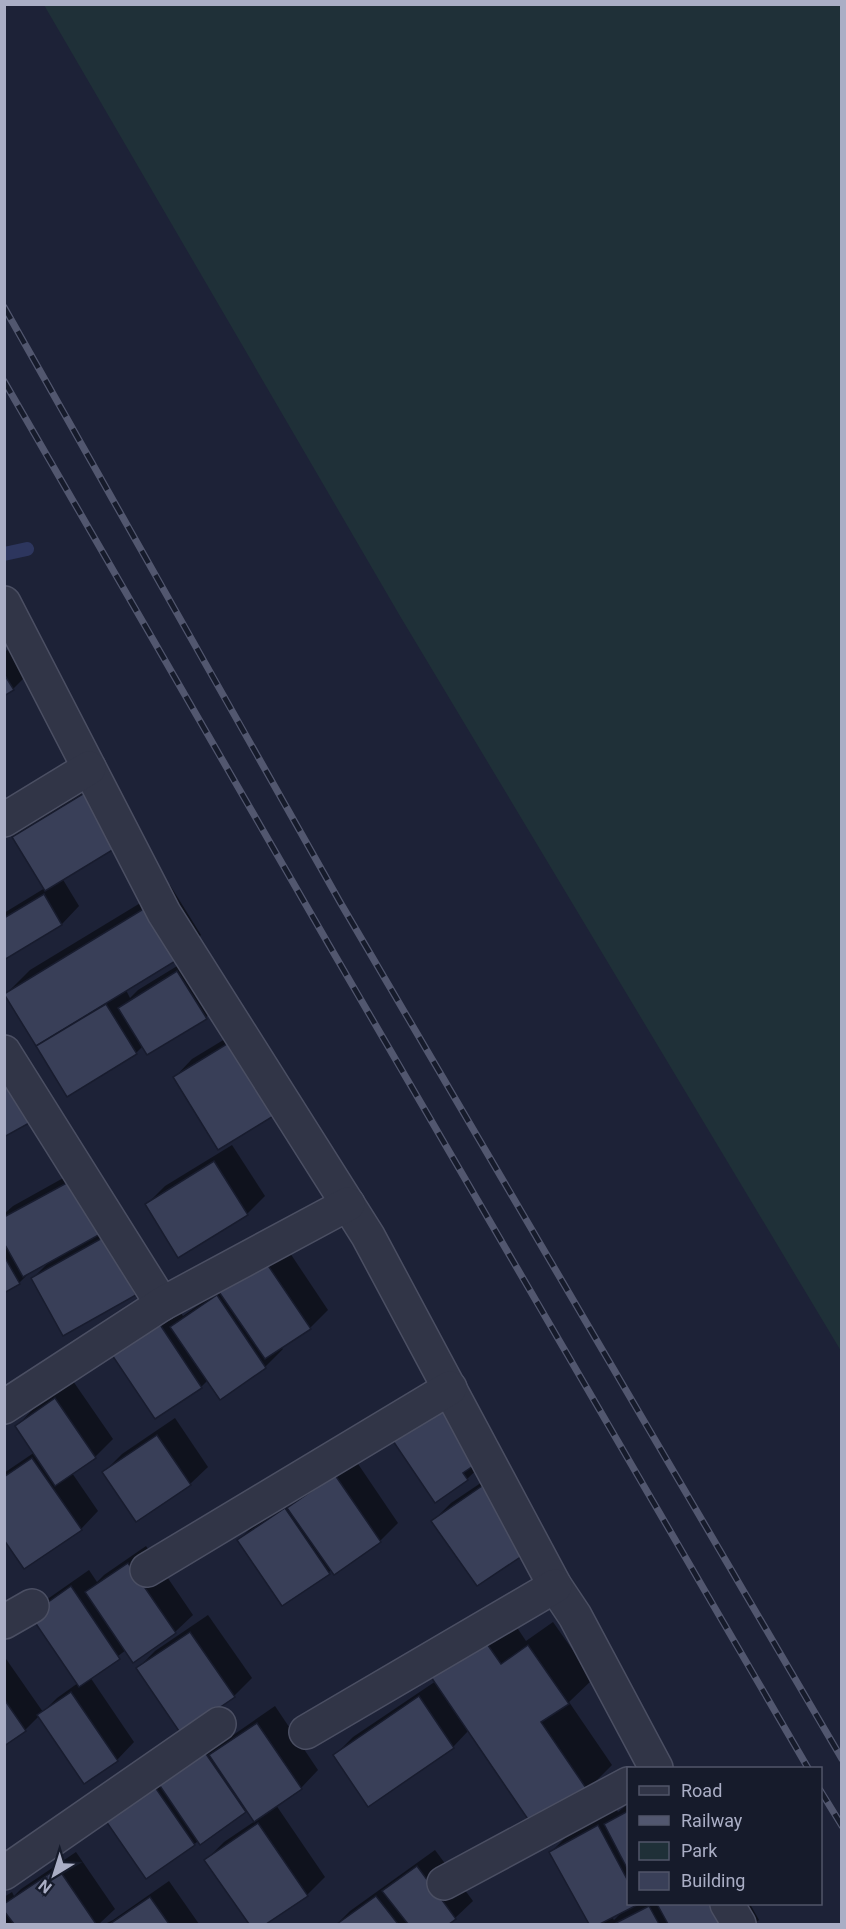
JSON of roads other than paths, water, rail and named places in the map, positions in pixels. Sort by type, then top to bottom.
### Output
[{"type":"street","points":[[4,603],[164,913],[368,1236],[555,1586],[575,1616],[655,1767]]},
{"type":"street","points":[[4,820],[89,768]]},
{"type":"street","points":[[4,1052],[162,1304]]},
{"type":"street","points":[[4,1407],[162,1304],[348,1204]]},
{"type":"street","points":[[147,1570],[450,1388]]},
{"type":"street","points":[[306,1732],[555,1586]]},
{"type":"street","points":[[4,1622],[32,1605]]},
{"type":"street","points":[[4,1873],[219,1724]]},
{"type":"street","points":[[444,1883],[627,1785]]},
{"type":"street","points":[[728,1905],[739,1924]]},
{"type":"waterway","points":[[4,554],[27,549]]},
{"type":"railway","points":[[4,307],[340,902],[842,1759]]},
{"type":"railway","points":[[4,381],[807,1767]]},
{"type":"railway","points":[[822,1793],[842,1826]]}]
